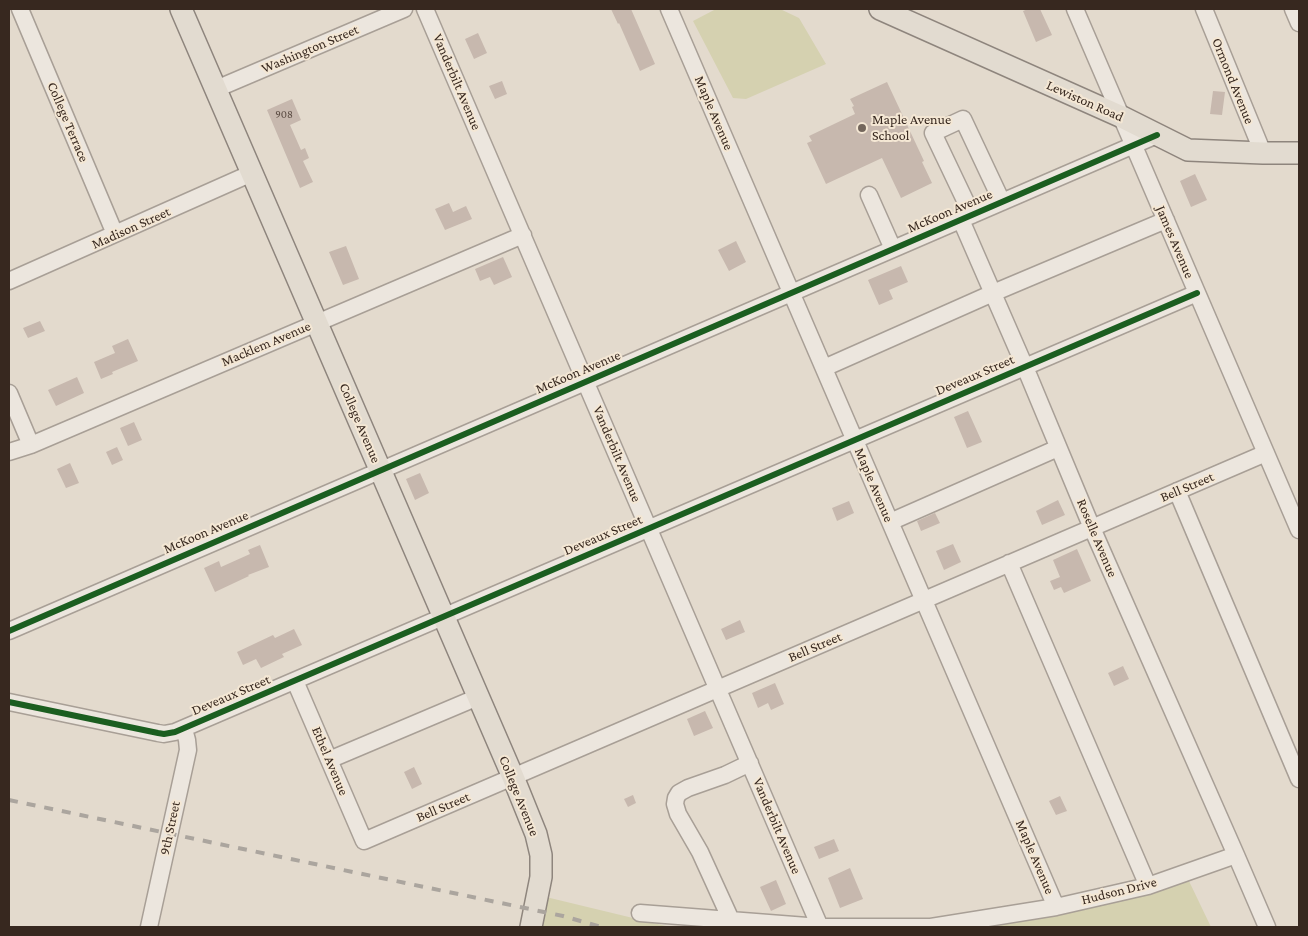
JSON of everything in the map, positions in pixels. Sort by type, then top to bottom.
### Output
[{"type":"main road","name":"College Avenue","points":[[182,9],[536,834],[540,855],[540,884],[531,927]]},
{"type":"main road","name":"Lewiston Road","points":[[880,9],[915,18],[1188,150],[1298,156]]},
{"type":"street","name":"College Terrace","points":[[20,9],[115,234]]},
{"type":"street","name":"Washington Street","points":[[216,89],[404,9]]},
{"type":"street","name":"Vanderbilt Avenue","points":[[425,9],[820,927]]},
{"type":"street","name":"Maple Avenue","points":[[669,9],[1056,907]]},
{"type":"street","name":"James Avenue","points":[[1075,9],[1299,530]]},
{"type":"street","name":"Ormond Avenue","points":[[1204,9],[1263,154]]},
{"type":"street","points":[[1293,9],[1299,23]]},
{"type":"street","name":"Roselle Avenue","points":[[1002,202],[963,119],[933,133],[967,218],[993,293],[1058,448],[1266,927]]},
{"type":"street","name":"McKoon Avenue","points":[[9,631],[1157,135]]},
{"type":"street","name":"Madison Street","points":[[9,282],[252,174]]},
{"type":"street","points":[[869,195],[893,249]]},
{"type":"street","points":[[824,368],[993,293],[1166,220]]},
{"type":"street","name":"Macklem Avenue","points":[[9,452],[30,445],[523,235]]},
{"type":"street","name":"Deveaux Street","points":[[9,702],[158,733],[169,734],[184,729],[1197,293]]},
{"type":"street","points":[[9,393],[30,445]]},
{"type":"street","points":[[890,522],[1058,448]]},
{"type":"street","name":"Bell Street","points":[[364,841],[1266,453]]},
{"type":"street","points":[[1177,491],[1299,779]]},
{"type":"street","points":[[1009,563],[1148,886]]},
{"type":"street","name":"Ethel Avenue","points":[[295,681],[364,841]]},
{"type":"street","points":[[329,760],[478,696]]},
{"type":"street","name":"9th Street","points":[[149,927],[188,750],[184,729]]},
{"type":"street","points":[[731,920],[700,852],[678,814],[675,804],[679,793],[688,788],[725,775],[750,763]]},
{"type":"street","name":"Hudson Drive","points":[[640,912],[820,927],[931,927],[1056,907],[1148,886],[1236,855]]},
{"type":"shaded area","points":[[716,9],[780,9],[799,18],[826,64],[746,99],[733,98],[693,21]]},
{"type":"shaded area","points":[[1188,879],[1211,927],[988,927],[1101,904]]},
{"type":"shaded area","points":[[546,897],[666,926],[684,927],[540,927]]},
{"type":"building","points":[[611,9],[631,9],[655,64],[640,71]]},
{"type":"building","points":[[1040,9],[1052,35],[1036,42],[1023,11]]},
{"type":"building","points":[[478,33],[487,53],[474,59],[465,39]]},
{"type":"building","points":[[502,81],[507,94],[495,99],[489,86]]},
{"type":"building","points":[[887,82],[924,161],[922,162],[932,183],[901,198],[882,158],[826,184],[807,143],[812,141],[809,136],[855,114],[852,107],[854,106],[850,99]]},
{"type":"building","points":[[1213,91],[1225,92],[1222,115],[1210,114]]},
{"type":"building","points":[[292,99],[301,120],[290,125],[301,150],[305,148],[309,158],[303,161],[313,182],[300,188],[267,110]]},
{"type":"building","points":[[1195,174],[1207,200],[1191,207],[1180,181]]},
{"type":"building","points":[[449,203],[453,212],[466,206],[472,219],[445,230],[435,209]]},
{"type":"building","points":[[736,241],[746,262],[729,271],[718,250]]},
{"type":"building","points":[[346,246],[359,279],[343,285],[329,252]]},
{"type":"building","points":[[503,257],[512,277],[494,285],[490,277],[480,281],[475,269]]},
{"type":"building","points":[[901,266],[908,282],[889,290],[893,299],[879,305],[868,280]]},
{"type":"building","points":[[40,321],[45,331],[28,338],[23,328]]},
{"type":"building","points":[[128,339],[138,361],[101,379],[94,362],[115,353],[112,346]]},
{"type":"building","points":[[77,377],[84,393],[56,406],[48,390]]},
{"type":"building","points":[[968,411],[982,442],[967,448],[954,417]]},
{"type":"building","points":[[134,422],[142,440],[128,446],[120,428]]},
{"type":"building","points":[[117,447],[123,460],[112,465],[106,452]]},
{"type":"building","points":[[70,463],[79,483],[66,488],[57,469]]},
{"type":"building","points":[[420,473],[429,493],[415,500],[406,479]]},
{"type":"building","points":[[1058,500],[1065,515],[1042,525],[1036,511]]},
{"type":"building","points":[[849,501],[854,513],[837,521],[832,508]]},
{"type":"building","points":[[935,513],[940,523],[921,531],[917,521]]},
{"type":"building","points":[[953,544],[961,562],[944,570],[936,551]]},
{"type":"building","points":[[260,545],[269,567],[248,575],[215,592],[204,568],[219,561],[221,567],[250,554],[248,550]]},
{"type":"building","points":[[1077,549],[1091,581],[1064,593],[1061,587],[1054,590],[1050,581],[1060,577],[1053,560]]},
{"type":"building","points":[[740,620],[745,632],[726,640],[721,629]]},
{"type":"building","points":[[294,629],[302,645],[282,654],[284,657],[261,668],[256,659],[243,665],[237,652],[273,635],[275,638]]},
{"type":"building","points":[[1123,666],[1129,679],[1114,686],[1108,673]]},
{"type":"building","points":[[775,683],[784,704],[771,710],[768,703],[758,708],[752,693]]},
{"type":"building","points":[[705,711],[713,728],[694,736],[687,719]]},
{"type":"building","points":[[414,767],[422,784],[412,789],[404,772]]},
{"type":"building","points":[[633,795],[636,803],[628,807],[624,799]]},
{"type":"building","points":[[1060,796],[1067,811],[1056,815],[1049,801]]},
{"type":"building","points":[[834,839],[839,851],[819,859],[814,847]]},
{"type":"building","points":[[850,868],[863,899],[840,908],[828,878]]},
{"type":"building","points":[[776,880],[786,904],[771,911],[760,887]]},
{"type":"railway","points":[[9,800],[563,916],[601,927]]},
{"type":"cycle path","points":[[9,631],[1157,135]]},
{"type":"cycle path","points":[[9,702],[158,733],[175,732],[1197,293]]},
{"type":"place","name":"Maple Avenue School","points":[[862,128]]}]
